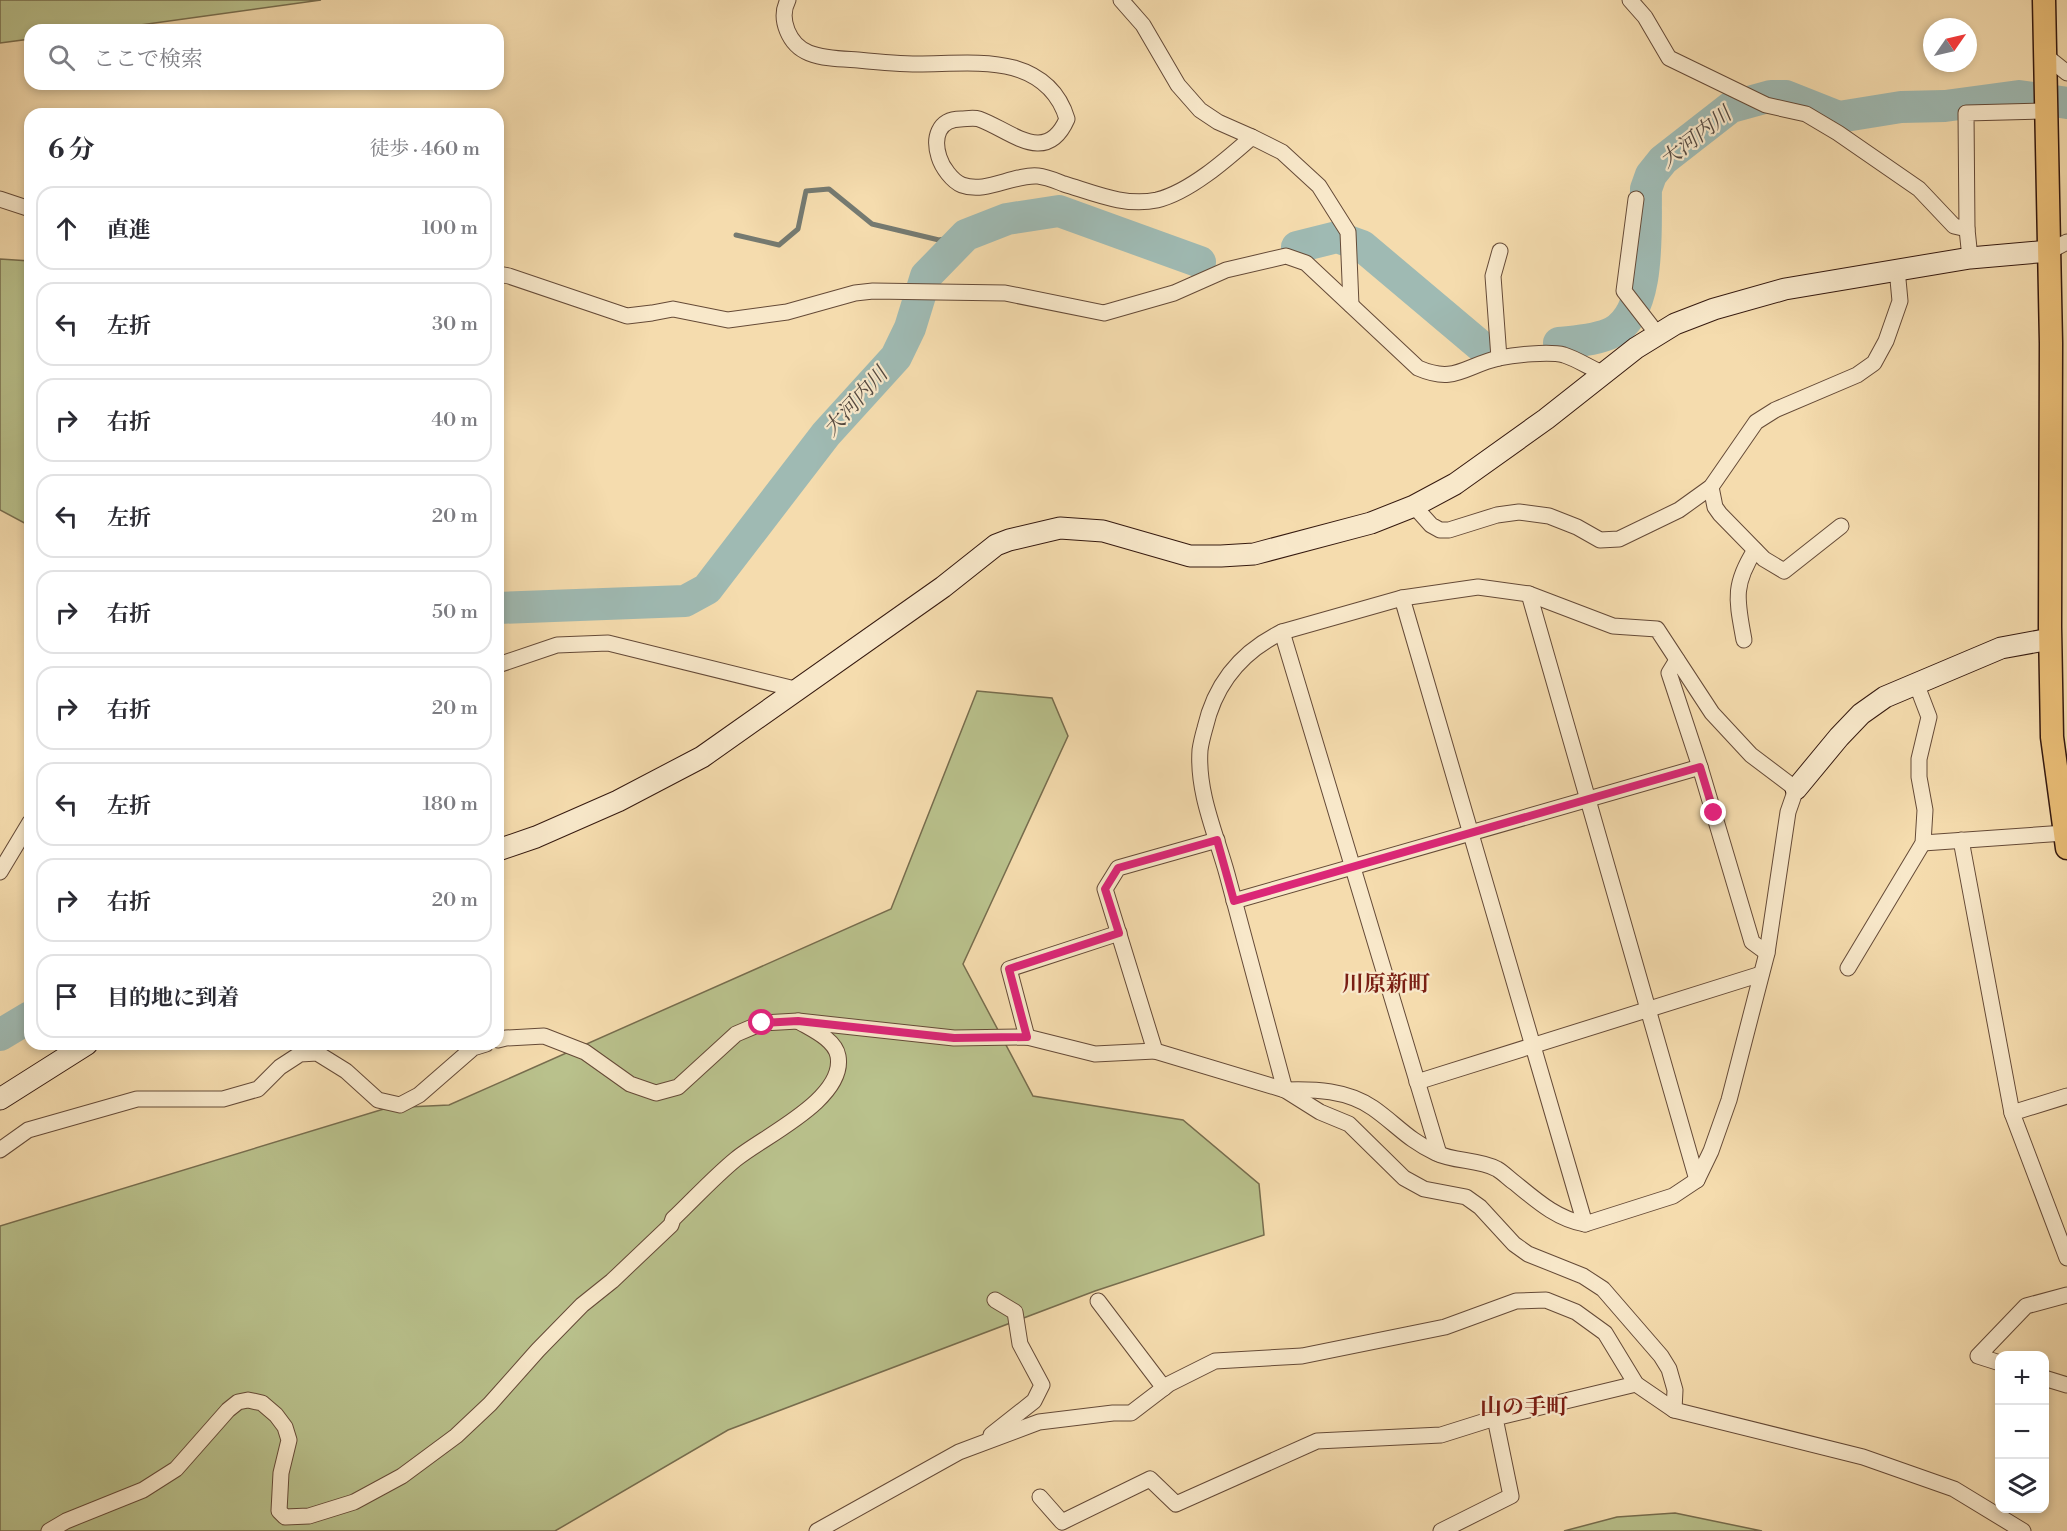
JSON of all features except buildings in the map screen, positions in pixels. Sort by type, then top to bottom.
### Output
[{"type":"main road","points":[[2044,0],[2046,102],[2058,247],[2059,509],[2052,736],[2066,838]]},
{"type":"street","points":[[788,0],[783,17],[786,29],[795,44],[807,53],[829,58],[916,64],[974,63],[1013,68],[1042,80],[1056,93],[1067,119],[1063,129],[1054,139],[1042,143],[1028,143],[977,118],[953,119],[941,125],[936,135],[940,159],[946,172],[960,184],[977,188],[1024,176],[1040,176],[1129,202],[1158,200],[1180,191],[1229,158],[1252,137]]},
{"type":"street","points":[[1121,0],[1143,25],[1178,85],[1200,110],[1218,122],[1282,152],[1319,186],[1348,238],[1351,305]]},
{"type":"street","points":[[1630,0],[1645,17],[1669,58],[1766,105],[1806,114],[1838,133],[1919,189],[1954,225],[1967,229]]},
{"type":"street","points":[[2046,56],[2067,73]]},
{"type":"street","points":[[1970,258],[1967,229],[1966,113],[2046,102]]},
{"type":"street","points":[[0,199],[24,207]]},
{"type":"street","points":[[1636,199],[1624,291],[1658,335]]},
{"type":"street","points":[[504,848],[536,837],[618,801],[702,757],[943,587],[996,545],[1060,528],[1103,531],[1190,556],[1243,555],[1371,523],[1414,506],[1455,484],[1546,419],[1602,374],[1675,324],[1714,309],[1785,289],[1897,269],[2058,247]]},
{"type":"street","points":[[1499,358],[1493,276],[1500,250]]},
{"type":"street","points":[[504,275],[627,315],[673,309],[728,320],[787,312],[855,293],[923,291],[1005,293],[1104,313],[1174,293],[1226,270],[1286,256],[1306,263],[1418,368],[1432,374],[1447,376],[1499,358],[1550,354],[1564,355],[1602,374]]},
{"type":"street","points":[[1414,506],[1431,525],[1440,530],[1449,530],[1497,515],[1519,512],[1549,516],[1600,540],[1619,538],[1679,510],[1711,487],[1756,422],[1774,410],[1857,375],[1874,363],[1886,341],[1900,301],[1897,269]]},
{"type":"street","points":[[1711,487],[1715,507],[1720,514],[1764,559],[1784,571],[1841,526]]},
{"type":"street","points":[[1744,640],[1737,597],[1745,566],[1755,550]]},
{"type":"street","points":[[1285,1090],[1202,792],[1200,749],[1207,718],[1217,691],[1247,654],[1266,640],[1282,632],[1402,598],[1478,587],[1529,594],[1613,626],[1657,629],[1712,713],[1751,755],[1796,789]]},
{"type":"street","points":[[1529,594],[1697,1180]]},
{"type":"street","points":[[1402,598],[1585,1224]]},
{"type":"street","points":[[1285,1090],[1316,1089],[1344,1095],[1371,1106],[1415,1143],[1439,1154],[1482,1163],[1499,1170],[1549,1210],[1570,1221],[1585,1224],[1673,1196],[1697,1180],[1729,1100],[1767,953],[1788,812],[1796,789],[1861,714],[1885,697],[2001,648],[2056,630]]},
{"type":"street","points":[[1282,632],[1439,1154]]},
{"type":"street","points":[[504,663],[557,645],[608,643],[799,690]]},
{"type":"street","points":[[1677,660],[1669,673],[1700,767],[1752,942],[1767,953]]},
{"type":"street","points":[[1848,968],[1923,843],[1924,810],[1918,759],[1929,717],[1916,683]]},
{"type":"street","points":[[1234,901],[1700,767]]},
{"type":"street","points":[[0,872],[24,832]]},
{"type":"street","points":[[1923,843],[2066,838]]},
{"type":"street","points":[[1155,1051],[1105,889],[1118,868],[1217,840]]},
{"type":"street","points":[[1961,840],[2012,1113],[2067,1258]]},
{"type":"street","points":[[1027,1037],[1009,969],[1119,933]]},
{"type":"street","points":[[1417,1082],[1761,974]]},
{"type":"street","points":[[504,1038],[544,1036],[585,1052],[630,1084],[656,1093],[678,1087],[736,1034],[762,1023],[798,1021],[954,1038],[1027,1037],[1095,1054],[1155,1051],[1285,1090],[1320,1112],[1349,1124],[1404,1178],[1424,1189],[1466,1197],[1480,1207],[1514,1244],[1528,1254],[1583,1276],[1603,1289],[1661,1356],[1669,1369],[1675,1390],[1674,1410]]},
{"type":"street","points":[[49,1531],[66,1521],[143,1490],[176,1469],[228,1410],[238,1402],[248,1400],[262,1403],[276,1415],[285,1427],[289,1440],[281,1473],[279,1511],[285,1518],[309,1516],[339,1508],[402,1476],[456,1436],[490,1404],[582,1305],[612,1281],[736,1159],[811,1107],[831,1087],[839,1068],[838,1054],[826,1038],[798,1021]]},
{"type":"street","points":[[0,1099],[78,1050]]},
{"type":"street","points":[[0,1150],[28,1130],[137,1099],[223,1099],[258,1089],[280,1067],[300,1054],[317,1053],[346,1071],[378,1100],[400,1104],[419,1095],[470,1050]]},
{"type":"street","points":[[2012,1113],[2067,1096]]},
{"type":"street","points":[[1995,1361],[1978,1356],[2026,1306],[2067,1295]]},
{"type":"street","points":[[979,1445],[1034,1401],[1041,1385],[1020,1344],[1014,1312],[995,1300]]},
{"type":"street","points":[[817,1531],[959,1452],[1039,1422],[1131,1413],[1164,1388],[1215,1361],[1302,1356],[1445,1327],[1516,1301],[1546,1300],[1576,1312],[1605,1332],[1636,1384],[1674,1410],[1863,1457],[1954,1489],[2023,1531]]},
{"type":"street","points":[[1098,1301],[1164,1388]]},
{"type":"street","points":[[2049,1380],[2067,1385]]},
{"type":"street","points":[[1040,1497],[1062,1522],[1150,1479],[1176,1504],[1317,1441],[1441,1435],[1495,1418],[1636,1384]]},
{"type":"street","points":[[1441,1531],[1511,1496],[1495,1418]]},
{"type":"green space","points":[[0,0],[321,0],[147,24],[24,24],[24,40],[0,43]]},
{"type":"green space","points":[[0,259],[24,261],[24,523],[0,510]]},
{"type":"green space","points":[[977,691],[1052,698],[1068,736],[963,964],[1033,1096],[1183,1120],[1259,1184],[1264,1235],[1095,1291],[728,1430],[555,1531],[0,1531],[0,1226],[387,1108],[449,1105],[891,909]]},
{"type":"green space","points":[[1675,1513],[1762,1531],[1564,1531],[1617,1517]]},
{"type":"waterway","name":"大河内川","points":[[1559,343],[1601,337],[1613,332],[1626,321],[1634,306],[1644,267],[1646,189],[1651,175],[1663,160],[1731,107],[1771,96],[1786,96],[1839,117],[1901,107],[1945,106],[2019,96],[2067,103]]},
{"type":"waterway","points":[[736,235],[779,245],[798,229],[806,191],[829,189],[872,224],[939,240],[966,235]]},
{"type":"waterway","name":"大河内川","points":[[504,608],[685,601],[707,589],[826,434],[896,357],[910,328],[926,276],[966,235],[1007,219],[1059,211],[1200,262]]},
{"type":"waterway","name":"大河内川","points":[[1297,247],[1337,237],[1362,246],[1483,348]]},
{"type":"waterway","name":"大河内川","points":[[0,1035],[24,1021]]},
{"type":"district","name":"川原新町","points":[[1386,984]]},
{"type":"district","name":"山の手町","points":[[1524,1407]]},
{"type":"route","points":[[762,1023],[798,1021],[954,1038],[1027,1037],[1009,969],[1119,933],[1105,889],[1118,868],[1217,840],[1234,901],[1700,767],[1714,813]]}]
